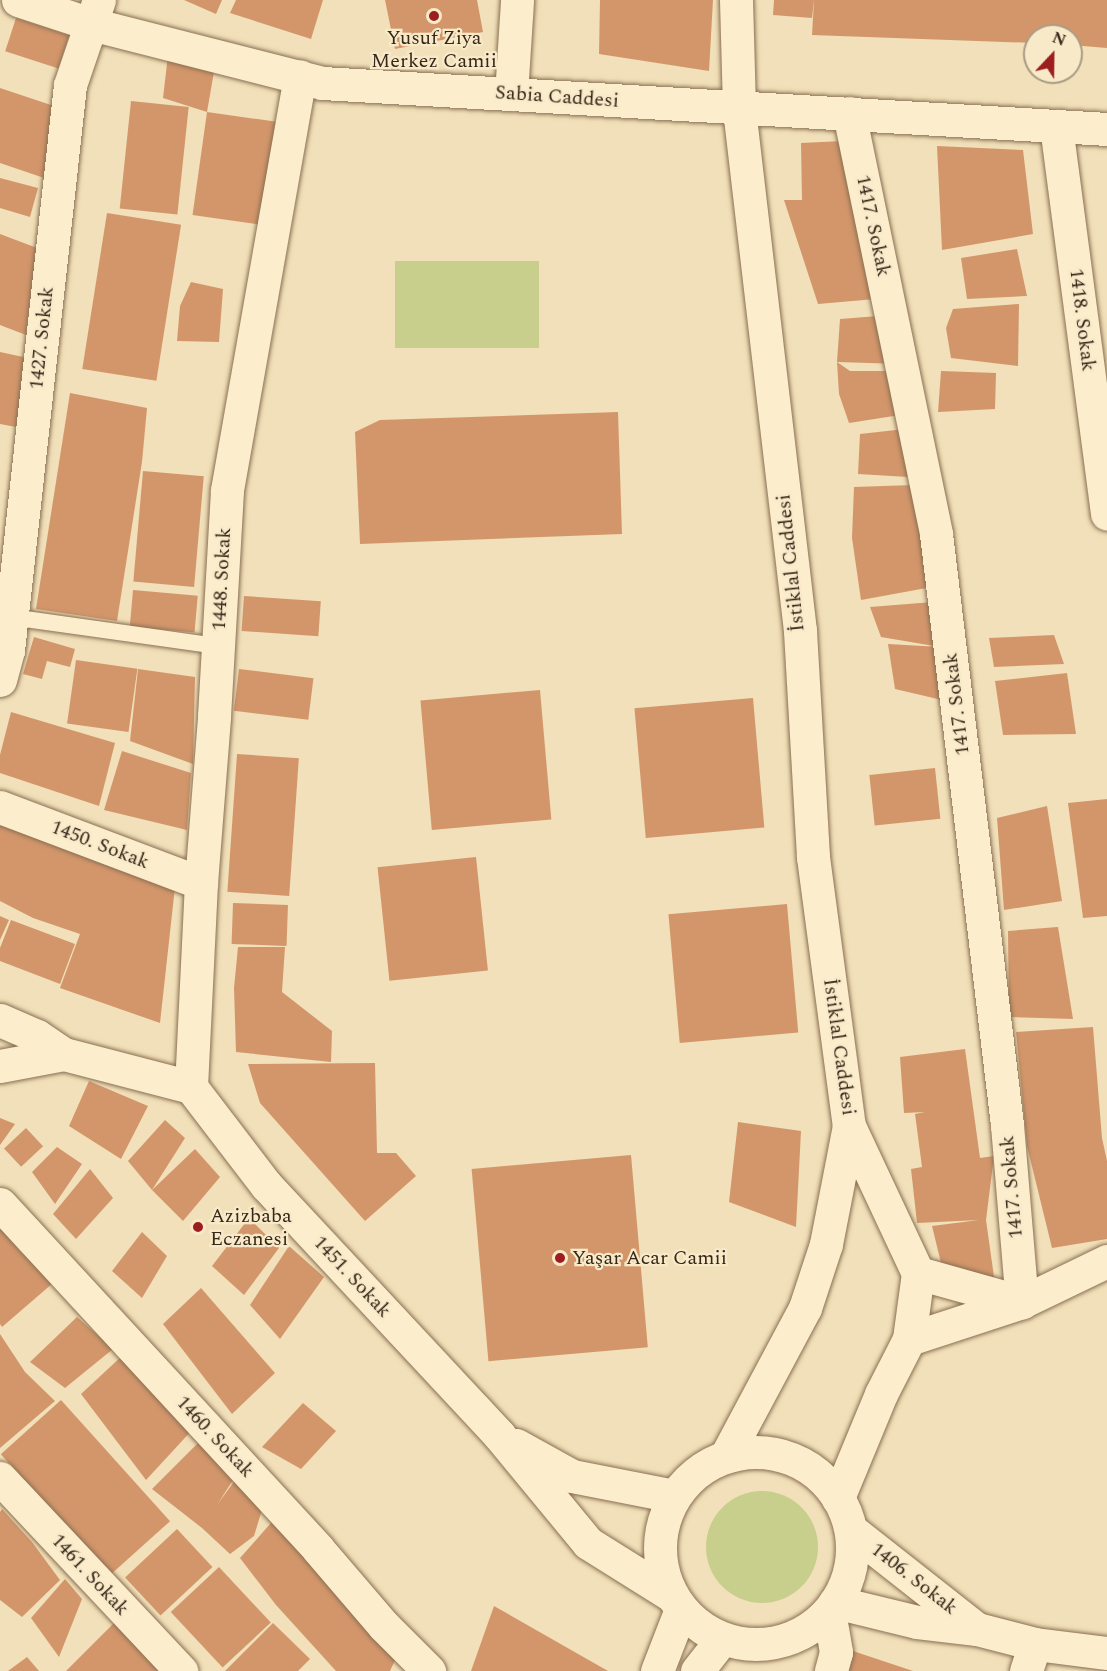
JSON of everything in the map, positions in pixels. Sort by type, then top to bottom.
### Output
[{"type":"street","points":[[0,13],[4,0]]},
{"type":"street","name":"Sabia Caddesi","points":[[18,0],[95,12],[322,83],[1107,129]]},
{"type":"street","points":[[511,94],[517,0]]},
{"type":"street","name":"İstiklal Caddesi","points":[[736,0],[739,109],[800,631],[813,857],[849,1126],[918,1273]]},
{"type":"street","name":"1427. Sokak","points":[[0,680],[8,651],[70,86],[95,12]]},
{"type":"street","name":"1448. Sokak","points":[[191,1087],[201,883],[227,490],[300,76]]},
{"type":"street","name":"1417. Sokak","points":[[849,113],[936,534],[1007,1125],[1022,1302]]},
{"type":"street","name":"1418. Sokak","points":[[1056,126],[1104,462],[1107,514]]},
{"type":"street","name":"1450. Sokak","points":[[0,807],[201,883]]},
{"type":"street","points":[[0,1020],[37,1036],[64,1054],[191,1087]]},
{"type":"street","points":[[0,1066],[64,1054]]},
{"type":"street","name":"1451. Sokak","points":[[191,1087],[266,1185],[499,1435],[588,1543],[676,1602]]},
{"type":"street","name":"İstiklal Caddesi","points":[[726,1456],[805,1308],[826,1244],[849,1126]]},
{"type":"street","name":"1460. Sokak","points":[[0,1204],[318,1549],[384,1626],[429,1671]]},
{"type":"street","points":[[909,1339],[1022,1302],[1107,1261]]},
{"type":"street","points":[[838,1498],[881,1394],[909,1339],[918,1273],[1022,1302]]},
{"type":"street","points":[[499,1435],[572,1476],[674,1496]]},
{"type":"street","points":[[759,1452],[790,1458],[817,1474],[838,1498],[851,1530],[852,1559],[844,1587],[832,1606],[807,1630],[780,1642],[751,1644],[722,1639],[706,1631],[676,1602],[662,1571],[659,1545],[663,1520],[674,1496],[696,1472],[726,1456],[759,1452]]},
{"type":"street","name":"1461. Sokak","points":[[0,1478],[181,1671]]},
{"type":"street","name":"1406. Sokak","points":[[851,1530],[977,1629],[1031,1657],[1107,1653]]},
{"type":"street","points":[[657,1671],[676,1602]]},
{"type":"street","points":[[831,1671],[836,1652],[832,1606]]},
{"type":"street","name":"1406. Sokak","points":[[832,1606],[917,1622],[977,1629]]},
{"type":"street","points":[[698,1671],[722,1639]]},
{"type":"lane","points":[[11,617],[218,646]]},
{"type":"green space","points":[[395,261],[539,261],[539,348],[395,348]]},
{"type":"green space","points":[[762,1491],[783,1495],[802,1507],[814,1526],[818,1547],[814,1568],[802,1587],[783,1599],[762,1603],[741,1599],[722,1587],[710,1568],[706,1547],[710,1526],[722,1507],[741,1495]]},
{"type":"building","points":[[184,0],[222,0],[216,14]]},
{"type":"building","points":[[236,0],[323,0],[311,39],[230,13]]},
{"type":"building","name":"Yusuf Ziya Merkez Camii","points":[[385,0],[477,0],[483,32],[395,49]]},
{"type":"building","points":[[600,0],[713,0],[709,71],[599,54]]},
{"type":"building","points":[[774,0],[814,0],[812,18],[773,15]]},
{"type":"building","points":[[814,0],[1107,0],[1107,48],[1083,46],[1083,24],[1023,24],[1023,43],[812,35]]},
{"type":"building","points":[[16,18],[69,35],[58,69],[5,51]]},
{"type":"building","points":[[168,55],[215,66],[207,112],[163,98]]},
{"type":"building","points":[[0,88],[54,106],[50,180],[0,163]]},
{"type":"building","points":[[131,101],[189,107],[177,214],[120,208]]},
{"type":"building","points":[[207,112],[276,122],[262,225],[193,215]]},
{"type":"building","points":[[843,141],[887,298],[818,304],[784,200],[802,200],[801,143]]},
{"type":"building","points":[[937,146],[1023,150],[1033,234],[942,250]]},
{"type":"building","points":[[0,178],[38,188],[30,217],[0,208]]},
{"type":"building","points":[[107,213],[181,225],[156,381],[82,369]]},
{"type":"building","points":[[0,234],[37,248],[26,335],[0,325]]},
{"type":"building","points":[[1017,249],[1027,296],[967,299],[961,258]]},
{"type":"building","points":[[191,282],[223,289],[219,342],[177,341],[180,306]]},
{"type":"building","points":[[1019,304],[1018,366],[951,358],[946,328],[953,309]]},
{"type":"building","points":[[891,315],[901,364],[837,362],[840,319]]},
{"type":"building","points":[[0,352],[28,358],[16,427],[0,424]]},
{"type":"building","points":[[837,362],[850,371],[894,371],[900,415],[849,423],[839,394]]},
{"type":"building","points":[[941,371],[996,373],[995,409],[938,412]]},
{"type":"building","points":[[70,393],[147,408],[142,462],[117,621],[36,609]]},
{"type":"building","points":[[618,412],[622,534],[360,544],[355,432],[380,420]]},
{"type":"building","points":[[914,428],[925,478],[858,474],[860,434]]},
{"type":"building","points":[[143,471],[204,476],[194,587],[133,582]]},
{"type":"building","points":[[914,485],[932,587],[861,600],[852,538],[854,487]]},
{"type":"building","points":[[133,590],[198,596],[195,633],[130,627]]},
{"type":"building","points":[[244,596],[321,601],[318,636],[242,631]]},
{"type":"building","points":[[933,602],[942,647],[942,700],[895,689],[888,644],[940,647],[881,637],[870,607]]},
{"type":"building","points":[[1054,635],[1064,664],[994,667],[989,638]]},
{"type":"building","points":[[34,637],[75,649],[70,667],[47,661],[42,679],[23,674]]},
{"type":"building","points":[[76,660],[137,669],[128,732],[67,723]]},
{"type":"building","points":[[138,669],[195,677],[193,764],[130,741]]},
{"type":"building","points":[[239,669],[313,678],[308,720],[234,711]]},
{"type":"building","points":[[1067,673],[1076,734],[1003,735],[995,681]]},
{"type":"building","points":[[540,690],[551,820],[432,830],[420,700]]},
{"type":"building","points":[[753,698],[764,828],[646,838],[634,708]]},
{"type":"building","points":[[11,712],[115,743],[99,806],[0,773],[0,755]]},
{"type":"building","points":[[122,751],[191,773],[187,830],[104,810]]},
{"type":"building","points":[[237,754],[299,758],[289,896],[227,892]]},
{"type":"building","points":[[935,768],[940,819],[875,826],[869,775]]},
{"type":"building","points":[[1107,799],[1107,916],[1083,918],[1068,803]]},
{"type":"building","points":[[1047,806],[1062,901],[1004,910],[997,818]]},
{"type":"building","points":[[0,820],[175,887],[160,1023],[60,988],[80,934],[33,918],[0,901]]},
{"type":"building","points":[[476,857],[488,970],[389,981],[378,867]]},
{"type":"building","points":[[233,903],[288,905],[287,946],[232,944]]},
{"type":"building","points":[[787,904],[798,1033],[680,1043],[668,914]]},
{"type":"building","points":[[0,916],[9,920],[0,940]]},
{"type":"building","points":[[11,920],[75,944],[60,984],[0,961],[0,948]]},
{"type":"building","points":[[1058,927],[1073,1019],[1009,1017],[1008,931]]},
{"type":"building","points":[[238,947],[285,947],[282,992],[332,1031],[331,1062],[236,1052],[234,988]]},
{"type":"building","points":[[1093,1027],[1102,1138],[1107,1161],[1107,1239],[1052,1248],[1027,1146],[1016,1032]]},
{"type":"building","points":[[965,1049],[980,1158],[994,1156],[986,1220],[995,1284],[942,1267],[932,1226],[979,1220],[917,1223],[911,1169],[922,1167],[915,1114],[925,1112],[904,1113],[900,1057]]},
{"type":"building","points":[[375,1063],[377,1153],[396,1153],[416,1176],[365,1221],[260,1103],[248,1064]]},
{"type":"building","points":[[89,1081],[148,1106],[121,1159],[69,1126]]},
{"type":"building","points":[[0,1118],[15,1124],[0,1145]]},
{"type":"building","points":[[165,1120],[185,1138],[152,1190],[128,1161]]},
{"type":"building","points":[[738,1122],[801,1131],[796,1227],[729,1202]]},
{"type":"building","points":[[26,1128],[43,1146],[21,1167],[4,1148]]},
{"type":"building","points":[[57,1147],[82,1164],[55,1204],[32,1172]]},
{"type":"building","points":[[195,1149],[220,1177],[183,1221],[152,1190]]},
{"type":"building","name":"Yaşar Acar Camii","points":[[631,1155],[648,1347],[488,1361],[472,1169]]},
{"type":"building","points":[[90,1169],[113,1198],[76,1239],[53,1214]]},
{"type":"building","points":[[249,1218],[279,1248],[244,1295],[212,1266]]},
{"type":"building","points":[[0,1226],[20,1251],[53,1283],[2,1327],[0,1324]]},
{"type":"building","points":[[142,1232],[167,1256],[142,1298],[112,1271]]},
{"type":"building","points":[[289,1246],[324,1277],[280,1339],[250,1305]]},
{"type":"building","points":[[201,1288],[275,1373],[232,1414],[163,1324]]},
{"type":"building","points":[[77,1317],[113,1349],[65,1388],[30,1362]]},
{"type":"building","points":[[0,1334],[25,1372],[55,1401],[0,1448]]},
{"type":"building","points":[[123,1355],[194,1428],[146,1480],[81,1394]]},
{"type":"building","points":[[61,1400],[170,1521],[110,1575],[1,1454]]},
{"type":"building","points":[[303,1403],[336,1431],[301,1469],[262,1447]]},
{"type":"building","points":[[198,1443],[233,1480],[217,1505],[238,1476],[265,1500],[254,1536],[230,1554],[202,1528],[152,1489]]},
{"type":"building","points":[[2,1509],[32,1542],[60,1580],[22,1617],[0,1600],[0,1512]]},
{"type":"building","points":[[278,1515],[397,1656],[390,1671],[336,1671],[276,1605],[240,1558]]},
{"type":"building","points":[[177,1529],[212,1567],[161,1615],[125,1577]]},
{"type":"building","points":[[219,1567],[271,1623],[223,1668],[171,1612]]},
{"type":"building","points":[[65,1579],[82,1599],[59,1657],[31,1618]]},
{"type":"building","points":[[494,1606],[608,1671],[471,1671]]},
{"type":"building","points":[[119,1618],[173,1671],[66,1671]]},
{"type":"building","points":[[273,1623],[310,1659],[298,1671],[225,1671]]},
{"type":"building","points":[[853,1651],[913,1671],[846,1671]]},
{"type":"building","points":[[27,1657],[39,1671],[8,1671]]},
{"type":"place","name":"Yusuf Ziya Merkez Camii","points":[[434,16]]},
{"type":"place","name":"Azizbaba Eczanesi","points":[[198,1227]]},
{"type":"place","name":"Yaşar Acar Camii","points":[[560,1258]]}]
